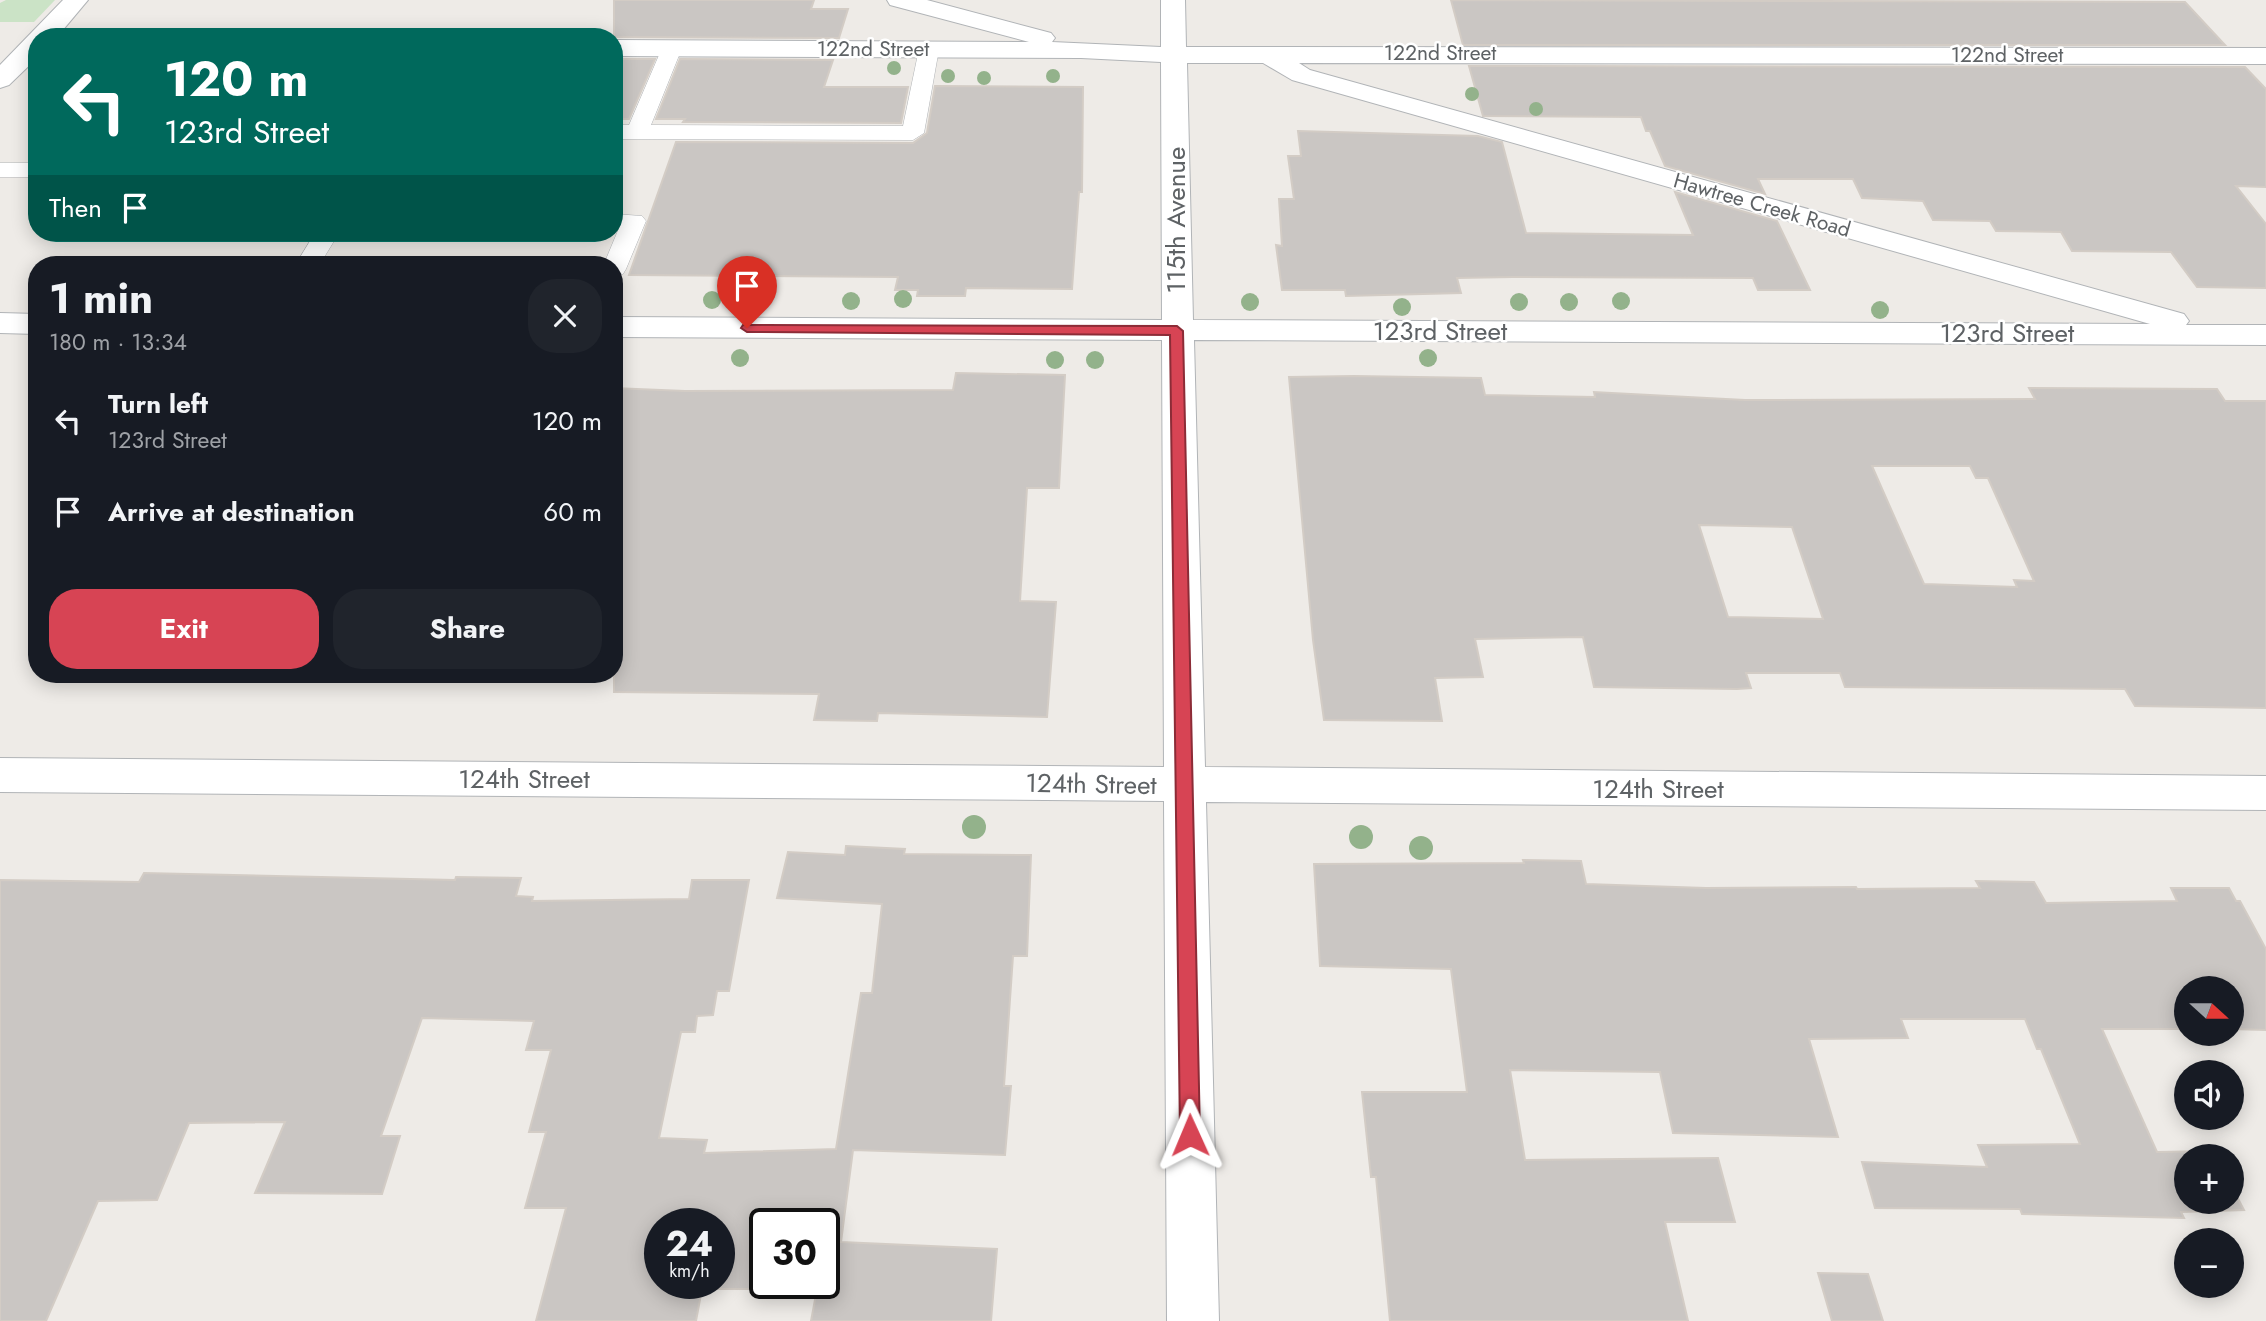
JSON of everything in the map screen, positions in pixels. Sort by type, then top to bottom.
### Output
[{"type":"street","points":[[51,28],[76,0]]},
{"type":"street","points":[[899,0],[978,19],[1081,50]]},
{"type":"street","name":"115th Avenue","points":[[1173,0],[1193,1321]]},
{"type":"street","points":[[0,43],[28,43]]},
{"type":"street","name":"122nd Street","points":[[623,48],[1081,50],[1175,55],[1263,52],[2266,56]]},
{"type":"street","name":"Hawtree Creek Road","points":[[1263,52],[1301,75],[2266,348]]},
{"type":"street","points":[[0,80],[28,53]]},
{"type":"street","points":[[0,323],[28,324]]},
{"type":"street","name":"123rd Street","points":[[623,327],[2266,335]]},
{"type":"street","name":"124th Street","points":[[0,775],[2266,793]]},
{"type":"lane","points":[[637,132],[672,48]]},
{"type":"lane","points":[[623,132],[912,133],[929,49]]},
{"type":"lane","points":[[0,170],[28,170]]},
{"type":"lane","points":[[619,256],[634,221],[623,221]]},
{"type":"green space","points":[[6,0],[55,0],[34,22],[0,22],[0,3]]},
{"type":"building","points":[[614,0],[814,0],[811,9],[848,9],[839,38],[623,37],[623,28],[614,28]]},
{"type":"building","points":[[1451,0],[2185,2],[2225,45],[1463,45]]},
{"type":"building","points":[[623,59],[655,59],[629,119],[623,119]]},
{"type":"building","points":[[680,59],[833,60],[824,87],[908,87],[901,123],[683,122],[685,119],[656,119]]},
{"type":"building","points":[[1469,66],[2245,67],[2266,89],[2266,187],[2236,186],[2266,224],[2266,288],[2197,287],[2171,252],[2072,251],[2061,232],[1996,231],[1990,221],[1933,220],[1923,201],[1862,198],[1853,179],[1758,179],[1765,194],[1665,166],[1641,117],[1483,116]]},
{"type":"building","points":[[935,86],[1083,87],[1082,192],[1079,192],[1072,289],[966,288],[965,296],[917,296],[918,290],[895,290],[898,277],[629,275],[676,142],[913,143],[927,133]]},
{"type":"building","points":[[1298,131],[1478,136],[1502,142],[1526,233],[1693,235],[1675,192],[1777,221],[1810,290],[1758,290],[1753,278],[1513,277],[1457,278],[1461,293],[1346,296],[1345,290],[1282,290],[1276,245],[1282,246],[1279,199],[1294,199],[1288,156],[1301,156]]},
{"type":"building","points":[[956,373],[1065,375],[1059,488],[1027,488],[1020,601],[1056,602],[1047,717],[878,713],[877,721],[814,720],[819,694],[614,692],[614,683],[623,683],[623,388],[685,391],[953,390]]},
{"type":"building","points":[[1289,377],[1481,378],[1485,395],[1595,397],[1594,392],[1745,400],[2035,399],[2029,388],[2217,389],[2225,401],[2266,401],[2266,708],[2135,706],[2125,689],[1845,687],[1840,673],[1746,673],[1751,688],[1737,689],[1594,687],[1583,637],[1475,639],[1483,677],[1435,678],[1442,721],[1324,720],[1313,640]],"holes":[[[1872,466],[1970,466],[1976,478],[1988,478],[2034,581],[2014,580],[2017,587],[1924,584]],[[1699,525],[1792,527],[1823,619],[1728,617]]]},
{"type":"building","points":[[846,846],[905,849],[904,854],[1031,855],[1027,956],[1013,956],[1004,1086],[1011,1086],[1005,1155],[853,1150],[841,1242],[997,1249],[991,1321],[811,1321],[815,1299],[840,1299],[840,1208],[749,1208],[749,1289],[735,1289],[735,1208],[644,1208],[644,1299],[700,1299],[696,1321],[536,1321],[566,1208],[525,1208],[546,1132],[529,1132],[551,1050],[526,1050],[534,1021],[422,1018],[381,1136],[400,1136],[382,1194],[255,1193],[285,1122],[189,1123],[157,1200],[98,1201],[46,1321],[0,1321],[0,880],[139,882],[144,873],[455,880],[456,877],[521,878],[516,896],[533,897],[532,901],[689,899],[692,880],[749,880],[729,991],[717,991],[713,1015],[697,1016],[695,1032],[681,1032],[659,1138],[707,1140],[704,1153],[836,1149],[861,993],[872,993],[882,904],[777,898],[788,852],[845,855]]},
{"type":"building","points":[[1523,860],[1581,861],[1586,884],[1857,889],[1980,888],[1976,881],[2034,882],[2046,903],[2177,901],[2171,888],[2229,888],[2236,901],[2240,901],[2266,949],[2266,1030],[2244,1029],[2244,976],[2174,976],[2174,1029],[2102,1029],[2157,1152],[2174,1152],[2174,1214],[2182,1214],[2184,1218],[2022,1214],[2020,1209],[1875,1208],[1862,1162],[1987,1167],[1978,1145],[2080,1144],[2041,1049],[2037,1049],[2025,1019],[1901,1019],[1908,1038],[1809,1039],[1838,1137],[1673,1133],[1660,1072],[1510,1070],[1525,1160],[1718,1158],[1735,1222],[1665,1222],[1688,1321],[1390,1321],[1376,1177],[1371,1177],[1362,1092],[1467,1092],[1451,969],[1320,966],[1314,864],[1524,863]]},
{"type":"building","points":[[1818,1273],[1868,1274],[1883,1321],[1832,1321]]},
{"type":"route","points":[[747,328],[1177,331],[1190,1135]]}]
